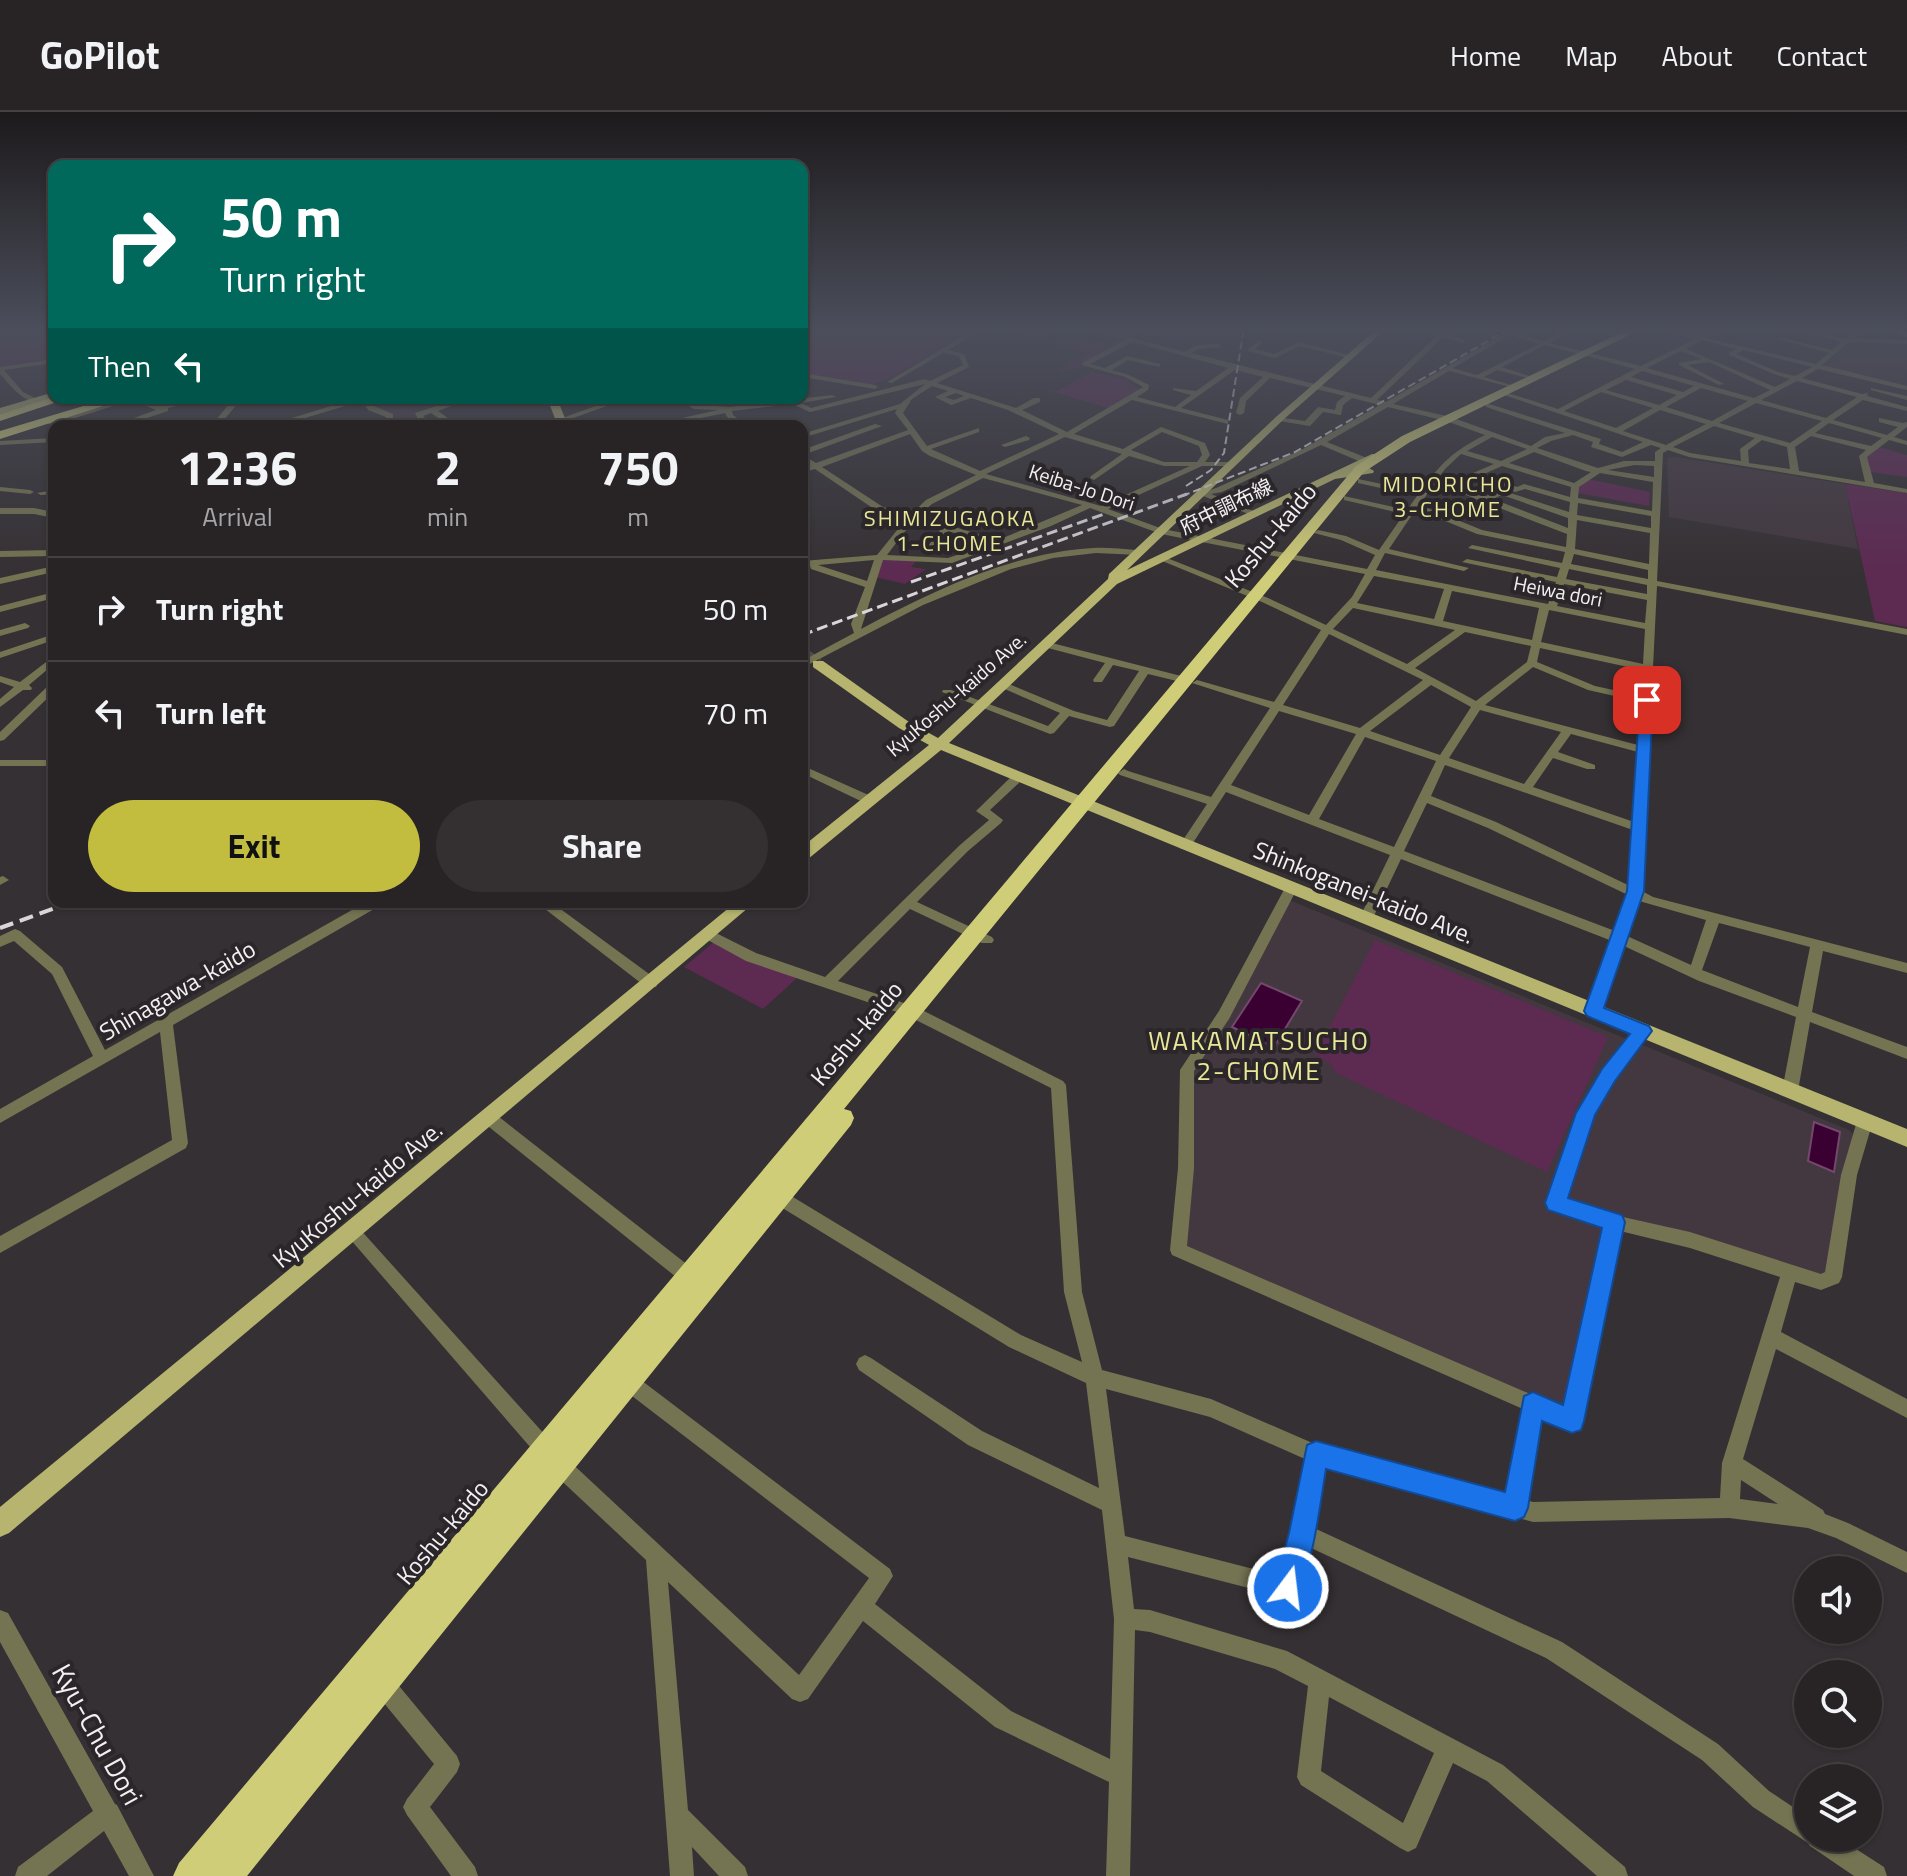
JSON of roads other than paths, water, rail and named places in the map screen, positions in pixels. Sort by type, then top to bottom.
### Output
[{"type":"highway","points":[[1,419],[30,409]]},
{"type":"highway","points":[[1,419],[39,409]]},
{"type":"highway","points":[[1,419],[45,409]]},
{"type":"highway","points":[[57,420],[88,409]]},
{"type":"highway","name":"Koshu-kaido","points":[[192,1876],[552,1457],[1295,556],[1355,475],[1473,409]]},
{"type":"highway","name":"Koshu-kaido","points":[[1451,420],[1478,409]]},
{"type":"highway","points":[[0,439],[48,423]]},
{"type":"highway","name":"Koshu-kaido","points":[[1295,556],[1318,533],[1355,475]]},
{"type":"highway","name":"Koshu-kaido","points":[[1088,807],[1124,773],[1191,682]]},
{"type":"highway","name":"Koshu-kaido","points":[[223,1876],[382,1682],[552,1457],[626,1380],[696,1282],[777,1196],[917,1014]]},
{"type":"main road","points":[[1,419],[19,409]]},
{"type":"main road","name":"KyuKoshu-kaido Ave.","points":[[808,850],[981,707],[1290,409]]},
{"type":"main road","name":"府中調布線","points":[[1137,559],[1159,558],[1254,513],[1355,475]]},
{"type":"main road","name":"Shinkoganei-kaido Ave.","points":[[811,662],[894,727],[1907,1138]]},
{"type":"main road","name":"KyuKoshu-kaido Ave.","points":[[0,1524],[740,908]]},
{"type":"street","points":[[61,420],[96,409]]},
{"type":"street","points":[[134,420],[167,409]]},
{"type":"street","points":[[292,420],[327,409]]},
{"type":"street","points":[[374,409],[390,416],[389,420]]},
{"type":"street","points":[[570,420],[596,409]]},
{"type":"street","points":[[679,420],[728,409]]},
{"type":"street","points":[[729,409],[730,416],[736,420]]},
{"type":"street","points":[[808,434],[890,409]]},
{"type":"street","name":"Keiba-Jo Dori","points":[[900,409],[899,413],[925,449],[981,474],[1090,505],[1161,531]]},
{"type":"street","points":[[860,634],[856,624],[880,557],[913,516],[929,502],[981,474],[1020,458],[1033,448],[1066,435],[1113,409]]},
{"type":"street","points":[[1180,409],[1203,411]]},
{"type":"street","points":[[1200,409],[1225,422]]},
{"type":"street","points":[[1279,419],[1307,424],[1321,409]]},
{"type":"street","points":[[1202,494],[1219,490],[1276,465],[1378,409]]},
{"type":"street","points":[[1408,409],[1451,420],[1595,470],[1658,480]]},
{"type":"street","points":[[1502,409],[1573,433],[1622,455],[1648,443]]},
{"type":"street","points":[[1551,409],[1665,448],[1745,465],[1907,491]]},
{"type":"street","points":[[1557,412],[1562,409]]},
{"type":"street","points":[[1615,432],[1655,409]]},
{"type":"street","points":[[1667,409],[1791,446]]},
{"type":"street","points":[[1594,1011],[1636,891],[1659,452],[1738,409]]},
{"type":"street","points":[[1788,409],[1907,443]]},
{"type":"street","points":[[423,420],[418,415],[432,410],[446,420]]},
{"type":"street","points":[[1017,410],[1066,435],[1167,464],[1233,464]]},
{"type":"street","points":[[1791,446],[1841,410],[1856,414]]},
{"type":"street","points":[[1190,424],[1203,411]]},
{"type":"street","points":[[1882,420],[1906,425]]},
{"type":"street","points":[[0,439],[48,424]]},
{"type":"street","points":[[1451,486],[1533,449],[1548,439],[1593,424]]},
{"type":"street","points":[[1870,485],[1863,456],[1906,425]]},
{"type":"street","points":[[808,453],[878,426]]},
{"type":"street","points":[[1094,478],[1161,429],[1202,445],[1206,457],[1199,465],[1102,509]]},
{"type":"street","points":[[925,449],[976,430]]},
{"type":"street","points":[[808,469],[912,431]]},
{"type":"street","points":[[1808,433],[1872,449]]},
{"type":"street","points":[[1185,846],[1327,629],[1353,605],[1382,552],[1442,467],[1460,451],[1492,434]]},
{"type":"street","points":[[1745,465],[1744,449],[1761,437]]},
{"type":"street","points":[[1005,445],[1026,438]]},
{"type":"street","points":[[0,439],[48,440]]},
{"type":"street","points":[[1016,441],[1033,448]]},
{"type":"street","points":[[1320,442],[1355,475],[1413,509],[1480,532],[1654,568]]},
{"type":"street","points":[[1791,446],[1795,473]]},
{"type":"street","points":[[1475,455],[1483,450],[1510,459]]},
{"type":"street","points":[[1460,451],[1575,486]]},
{"type":"street","points":[[808,460],[870,508],[913,516],[998,542]]},
{"type":"street","points":[[1366,919],[1442,760],[1477,706],[1532,663],[1548,607],[1561,581],[1570,552],[1575,486],[1595,470],[1636,461],[1658,464]]},
{"type":"street","points":[[1162,481],[1155,476],[1167,464]]},
{"type":"street","points":[[1355,475],[1422,495]]},
{"type":"street","points":[[1478,475],[1518,490],[1524,486],[1572,500],[1656,514]]},
{"type":"street","points":[[1432,482],[1451,486],[1573,533]]},
{"type":"street","points":[[0,489],[30,492]]},
{"type":"street","points":[[41,493],[48,492]]},
{"type":"street","points":[[1449,519],[1501,492],[1575,517],[1655,531]]},
{"type":"street","points":[[1202,494],[1254,513]]},
{"type":"street","points":[[808,564],[880,557],[949,561],[1090,505]]},
{"type":"street","points":[[0,511],[48,514]]},
{"type":"street","points":[[947,526],[933,545],[969,553]]},
{"type":"street","name":"Heiwa dori","points":[[1161,531],[1650,627]]},
{"type":"street","points":[[1438,623],[1480,532]]},
{"type":"street","points":[[1318,533],[1382,552],[1652,598]]},
{"type":"street","points":[[1472,548],[1907,632]]},
{"type":"street","points":[[0,554],[48,553]]},
{"type":"street","points":[[811,662],[936,594],[1014,565],[1080,553],[1137,559]]},
{"type":"street","points":[[1159,558],[1260,598],[1327,629],[1477,706],[1644,750]]},
{"type":"street","points":[[808,565],[871,586]]},
{"type":"street","points":[[0,581],[48,570]]},
{"type":"street","points":[[0,609],[48,597]]},
{"type":"street","points":[[1353,605],[1648,668]]},
{"type":"street","points":[[0,633],[25,626]]},
{"type":"street","points":[[1408,668],[1462,629]]},
{"type":"street","points":[[0,655],[48,639]]},
{"type":"street","points":[[1048,645],[1191,682],[1362,732],[1639,828]]},
{"type":"street","points":[[1098,680],[1111,661]]},
{"type":"street","points":[[1532,663],[1592,688],[1647,700]]},
{"type":"street","points":[[0,704],[48,664]]},
{"type":"street","points":[[1004,685],[1086,723],[1110,724],[1145,670]]},
{"type":"street","points":[[0,679],[20,687],[48,689]]},
{"type":"street","points":[[1312,821],[1362,732],[1430,680]]},
{"type":"street","points":[[0,738],[48,691]]},
{"type":"street","points":[[947,692],[1050,731],[1067,712]]},
{"type":"street","points":[[1526,789],[1568,730]]},
{"type":"street","points":[[1551,754],[1591,767]]},
{"type":"street","points":[[0,763],[48,763]]},
{"type":"street","points":[[808,772],[869,800]]},
{"type":"street","points":[[1124,773],[1214,802]]},
{"type":"street","points":[[826,984],[997,820],[982,811],[1018,777]]},
{"type":"street","points":[[1224,787],[1619,938],[1695,972],[1907,1053]]},
{"type":"street","points":[[1424,797],[1636,891],[1649,900],[1907,968]]},
{"type":"street","points":[[1291,889],[1224,1015],[1187,1070],[1186,1168],[1178,1250],[1572,1421],[1614,1222]]},
{"type":"street","points":[[908,903],[981,937]]},
{"type":"street","name":"Shinagawa-kaido","points":[[0,1117],[366,908]]},
{"type":"street","points":[[550,908],[651,983]]},
{"type":"street","points":[[1695,972],[1714,917]]},
{"type":"street","points":[[0,942],[15,934],[57,971],[102,1059]]},
{"type":"street","points":[[709,935],[751,957],[917,1014],[1058,1085],[1073,1292],[1095,1377],[1125,1619],[1118,1876]]},
{"type":"street","points":[[1790,1091],[1817,944]]},
{"type":"street","points":[[0,1245],[180,1143],[166,1023]]},
{"type":"street","points":[[1642,1031],[1609,1075],[1586,1113],[1556,1203],[1614,1222],[1690,1240],[1821,1282],[1833,1277],[1849,1175],[1865,1121]]},
{"type":"street","points":[[489,1118],[696,1282]]},
{"type":"street","points":[[777,1196],[1015,1341],[1095,1377],[1211,1408],[1272,1432],[1316,1454],[1515,1508],[1554,1513],[1729,1508],[1825,1523]]},
{"type":"street","points":[[352,1232],[552,1457],[800,1691],[883,1576],[626,1380]]},
{"type":"street","points":[[1729,1508],[1732,1463],[1790,1271]]},
{"type":"street","points":[[1772,1337],[1907,1409]]},
{"type":"street","points":[[865,1364],[975,1438],[1112,1505]]},
{"type":"street","points":[[1515,1508],[1533,1404]]},
{"type":"street","points":[[1116,1544],[1288,1588],[1303,1533],[1316,1454]]},
{"type":"street","points":[[1732,1463],[1825,1523],[1907,1563]]},
{"type":"street","points":[[1303,1533],[1554,1650],[1710,1752],[1761,1799],[1794,1821]]},
{"type":"street","points":[[656,1558],[682,1876]]},
{"type":"street","points":[[862,1607],[1003,1719],[1121,1776]]},
{"type":"street","points":[[1125,1619],[1150,1621],[1279,1659],[1495,1773],[1616,1876]]},
{"type":"street","name":"Kyu-Chu Dori","points":[[0,1621],[142,1876]]},
{"type":"street","points":[[1320,1681],[1309,1777],[1408,1840],[1447,1749]]},
{"type":"street","points":[[382,1682],[449,1764],[415,1807],[466,1876]]},
{"type":"street","points":[[27,1876],[109,1813]]},
{"type":"street","points":[[676,1814],[736,1876]]},
{"type":"street","points":[[1839,1852],[1875,1876]]},
{"type":"tunnel","points":[[808,657],[818,664]]},
{"type":"railway","points":[[1186,486],[1211,470],[1224,453],[1231,409]]},
{"type":"railway","points":[[1182,496],[1295,452],[1369,409]]},
{"type":"railway","points":[[808,633],[1187,494]]},
{"type":"railway","points":[[911,582],[1107,513]]},
{"type":"railway","points":[[0,928],[55,908]]},
{"type":"district","name":"MIDORICHO 3-CHOME","points":[[1448,496]]},
{"type":"district","name":"SHIMIZUGAOKA 1-CHOME","points":[[950,530]]},
{"type":"district","name":"WAKAMATSUCHO 2-CHOME","points":[[1259,1055]]}]
